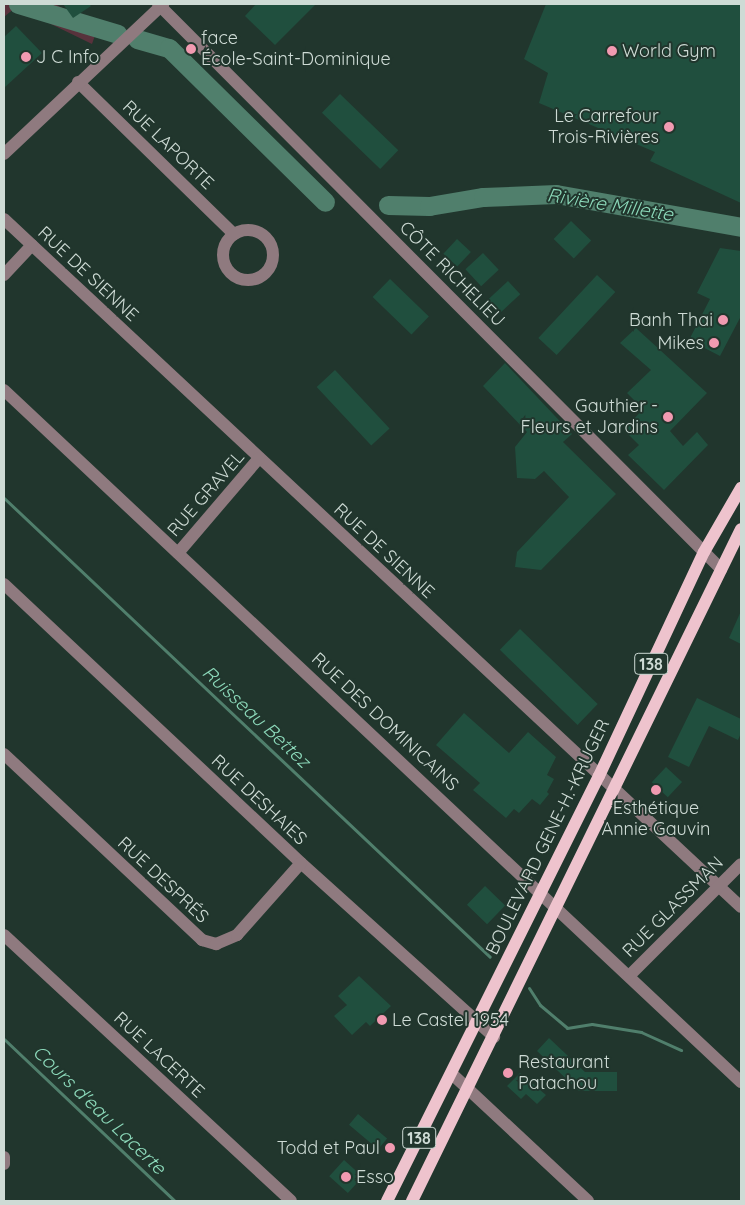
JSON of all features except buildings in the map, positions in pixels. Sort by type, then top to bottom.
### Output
[{"type":"main road","name":"BOULEVARD GENE-H.-KRUGER","points":[[387,1201],[599,776],[704,552],[741,488]]},
{"type":"main road","name":"138","points":[[412,1201],[469,1089],[741,529]]},
{"type":"street","points":[[4,154],[161,5]]},
{"type":"street","name":"CÔTE RICHELIEU","points":[[161,5],[721,569]]},
{"type":"street","name":"RUE LAPORTE","points":[[78,82],[234,234]]},
{"type":"street","name":"RUE DE SIENNE","points":[[4,219],[613,790],[741,907]]},
{"type":"street","points":[[250,229],[266,236],[274,250],[274,259],[266,274],[259,278],[242,280],[228,271],[223,256],[228,240],[234,234],[250,229]]},
{"type":"street","points":[[4,275],[32,245]]},
{"type":"street","name":"RUE DES DOMINICAINS","points":[[4,390],[557,906],[741,1082]]},
{"type":"street","name":"RUE GRAVEL","points":[[178,553],[259,458]]},
{"type":"street","name":"RUE DESHAIES","points":[[4,584],[300,863],[476,1023],[494,1037]]},
{"type":"street","name":"RUE DESPRÉS","points":[[4,754],[202,940],[216,944],[237,935],[300,863]]},
{"type":"street","name":"RUE GLASSMAN","points":[[629,976],[741,864]]},
{"type":"street","name":"RUE LACERTE","points":[[4,935],[292,1201]]},
{"type":"street","points":[[452,1074],[588,1201]]},
{"type":"street","points":[[4,1157],[4,1164]]},
{"type":"shaded area","points":[[4,4],[55,4],[98,27],[92,44],[16,7],[4,17]]},
{"type":"waterway","name":"Rivière Millette","points":[[18,4],[118,34]]},
{"type":"waterway","name":"Rivière Millette","points":[[137,39],[169,48],[325,202]]},
{"type":"waterway","name":"Rivière Millette","points":[[388,205],[429,206],[483,197],[556,194],[741,227]]},
{"type":"waterway","name":"Ruisseau Bettez","points":[[4,498],[490,957]]},
{"type":"waterway","name":"Ruisseau Bettez","points":[[529,988],[540,1005],[567,1028],[592,1024],[641,1032],[681,1050]]},
{"type":"waterway","name":"Cours d'eau Lacerte","points":[[4,1039],[175,1201]]},
{"type":"place","name":"face École-Saint-Dominique","points":[[191,49]]},
{"type":"place","name":"World Gym","points":[[612,51]]},
{"type":"place","name":"J C Info","points":[[26,57]]},
{"type":"place","name":"Le Carrefour Trois-Rivières","points":[[669,127]]},
{"type":"place","name":"Banh Thai","points":[[723,320]]},
{"type":"place","name":"Mikes","points":[[714,343]]},
{"type":"place","name":"Gauthier - Fleurs et Jardins","points":[[668,417]]},
{"type":"place","name":"Esthétique Annie Gauvin","points":[[656,790]]},
{"type":"place","name":"Le Castel 1954","points":[[382,1020]]},
{"type":"place","name":"Restaurant Patachou","points":[[508,1073]]},
{"type":"place","name":"Todd et Paul","points":[[390,1148]]},
{"type":"place","name":"Esso","points":[[346,1177]]}]
